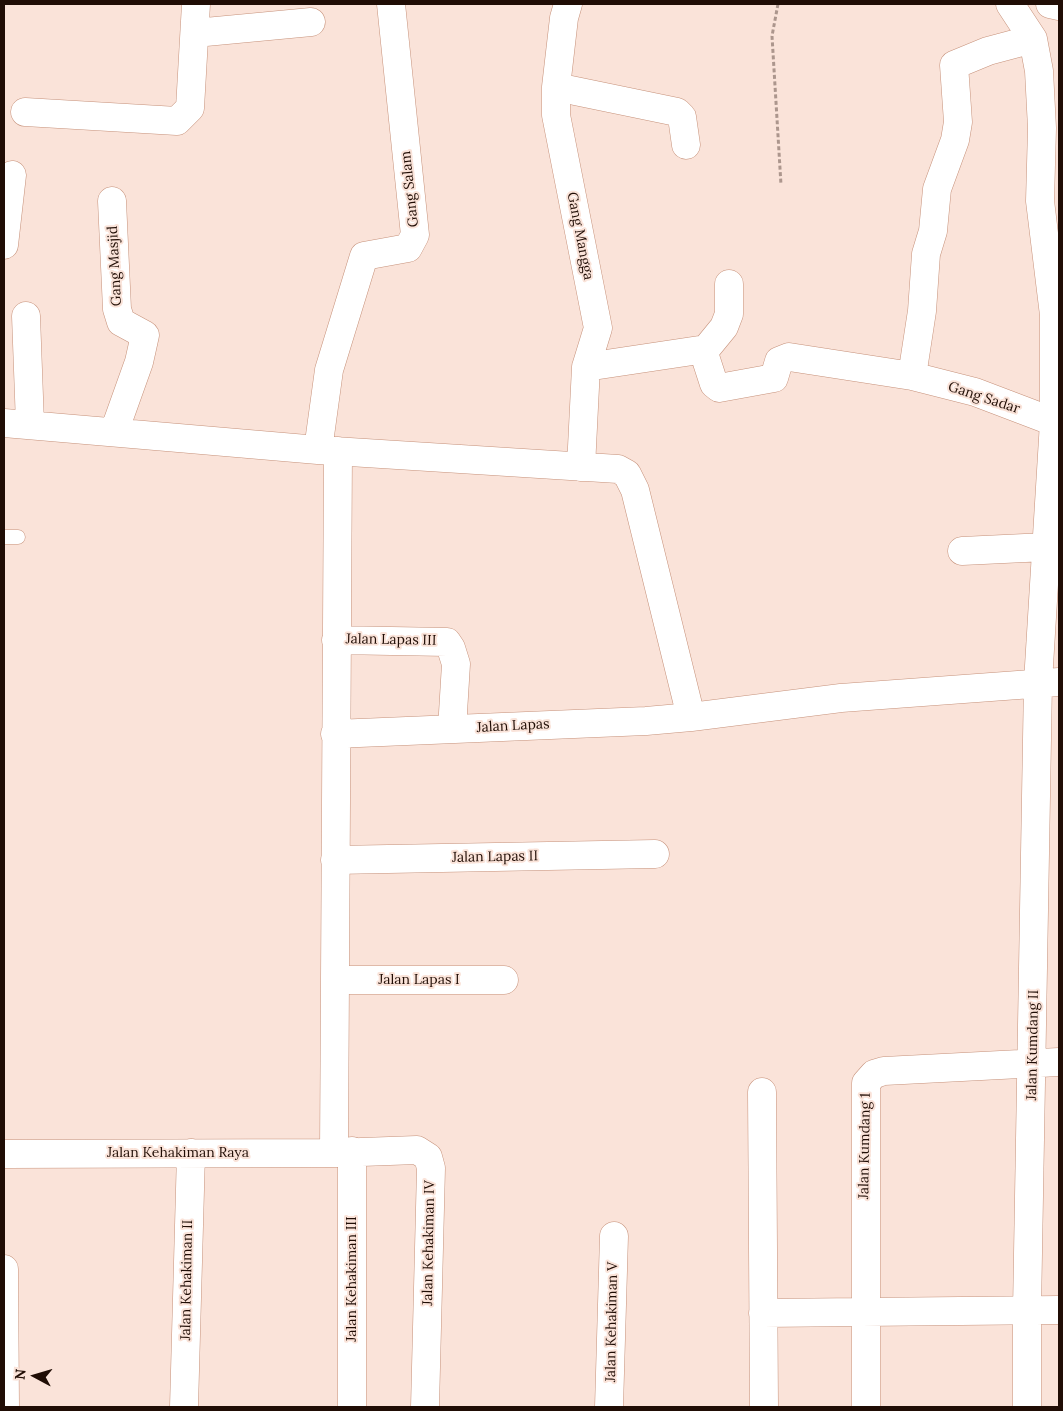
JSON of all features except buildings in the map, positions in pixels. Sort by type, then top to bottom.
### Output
[{"type":"street","points":[[25,112],[177,121],[190,108],[196,4]]},
{"type":"street","name":"Gang Salam","points":[[328,451],[330,370],[364,256],[408,248],[415,235],[391,4]]},
{"type":"street","name":"Gang Mangga","points":[[568,4],[564,18],[556,87],[556,115],[598,328],[586,367],[581,467]]},
{"type":"street","points":[[912,376],[922,311],[926,254],[933,231],[936,189],[955,140],[958,122],[954,65],[988,51],[1033,40],[1010,4]]},
{"type":"street","points":[[1050,4],[1059,6]]},
{"type":"street","points":[[194,33],[311,22]]},
{"type":"street","name":"Jalan Kumdang II","points":[[1028,1407],[1027,1310],[1046,1062],[1049,682],[1046,547],[1054,422],[1053,242],[1040,201],[1042,128],[1039,70],[1033,40]]},
{"type":"street","points":[[556,87],[677,112],[682,117],[686,145]]},
{"type":"street","points":[[4,244],[12,175]]},
{"type":"street","name":"Gang Masjid","points":[[112,201],[116,309],[121,322],[145,335],[139,362],[114,432]]},
{"type":"street","points":[[586,367],[703,350],[713,342],[724,327],[729,314],[729,284]]},
{"type":"street","points":[[26,316],[17,423],[328,451],[618,469],[627,474],[633,485],[691,717]]},
{"type":"street","name":"Gang Sadar","points":[[703,350],[714,384],[719,388],[774,378],[779,360],[789,357],[912,376],[975,392],[1054,422]]},
{"type":"street","name":"Jalan Kehakiman III","points":[[328,451],[336,640],[335,980],[352,1407]]},
{"type":"street","points":[[962,551],[1046,547]]},
{"type":"street","name":"Jalan Lapas III","points":[[336,640],[447,642],[456,664],[452,729]]},
{"type":"street","name":"Jalan Lapas","points":[[335,734],[691,717],[841,698],[1049,682]]},
{"type":"street","name":"Jalan Lapas II","points":[[335,860],[655,854]]},
{"type":"street","name":"Jalan Lapas I","points":[[335,980],[504,980]]},
{"type":"street","name":"Jalan Kumdang 1","points":[[866,1407],[865,1093],[869,1079],[874,1074],[884,1071],[1046,1062]]},
{"type":"street","points":[[762,1092],[764,1407]]},
{"type":"street","name":"Jalan Kehakiman IV","points":[[343,1152],[417,1150],[428,1157],[431,1168],[425,1407]]},
{"type":"street","name":"Jalan Kehakiman Raya","points":[[4,1154],[343,1152]]},
{"type":"street","name":"Jalan Kehakiman II","points":[[184,1407],[191,1153]]},
{"type":"street","name":"Jalan Kehakiman V","points":[[609,1407],[614,1236]]},
{"type":"street","points":[[4,1269],[5,1407]]},
{"type":"street","points":[[764,1314],[1059,1310]]},
{"type":"lane","points":[[4,537],[18,537]]},
{"type":"path","points":[[778,4],[772,36],[781,185]]}]
